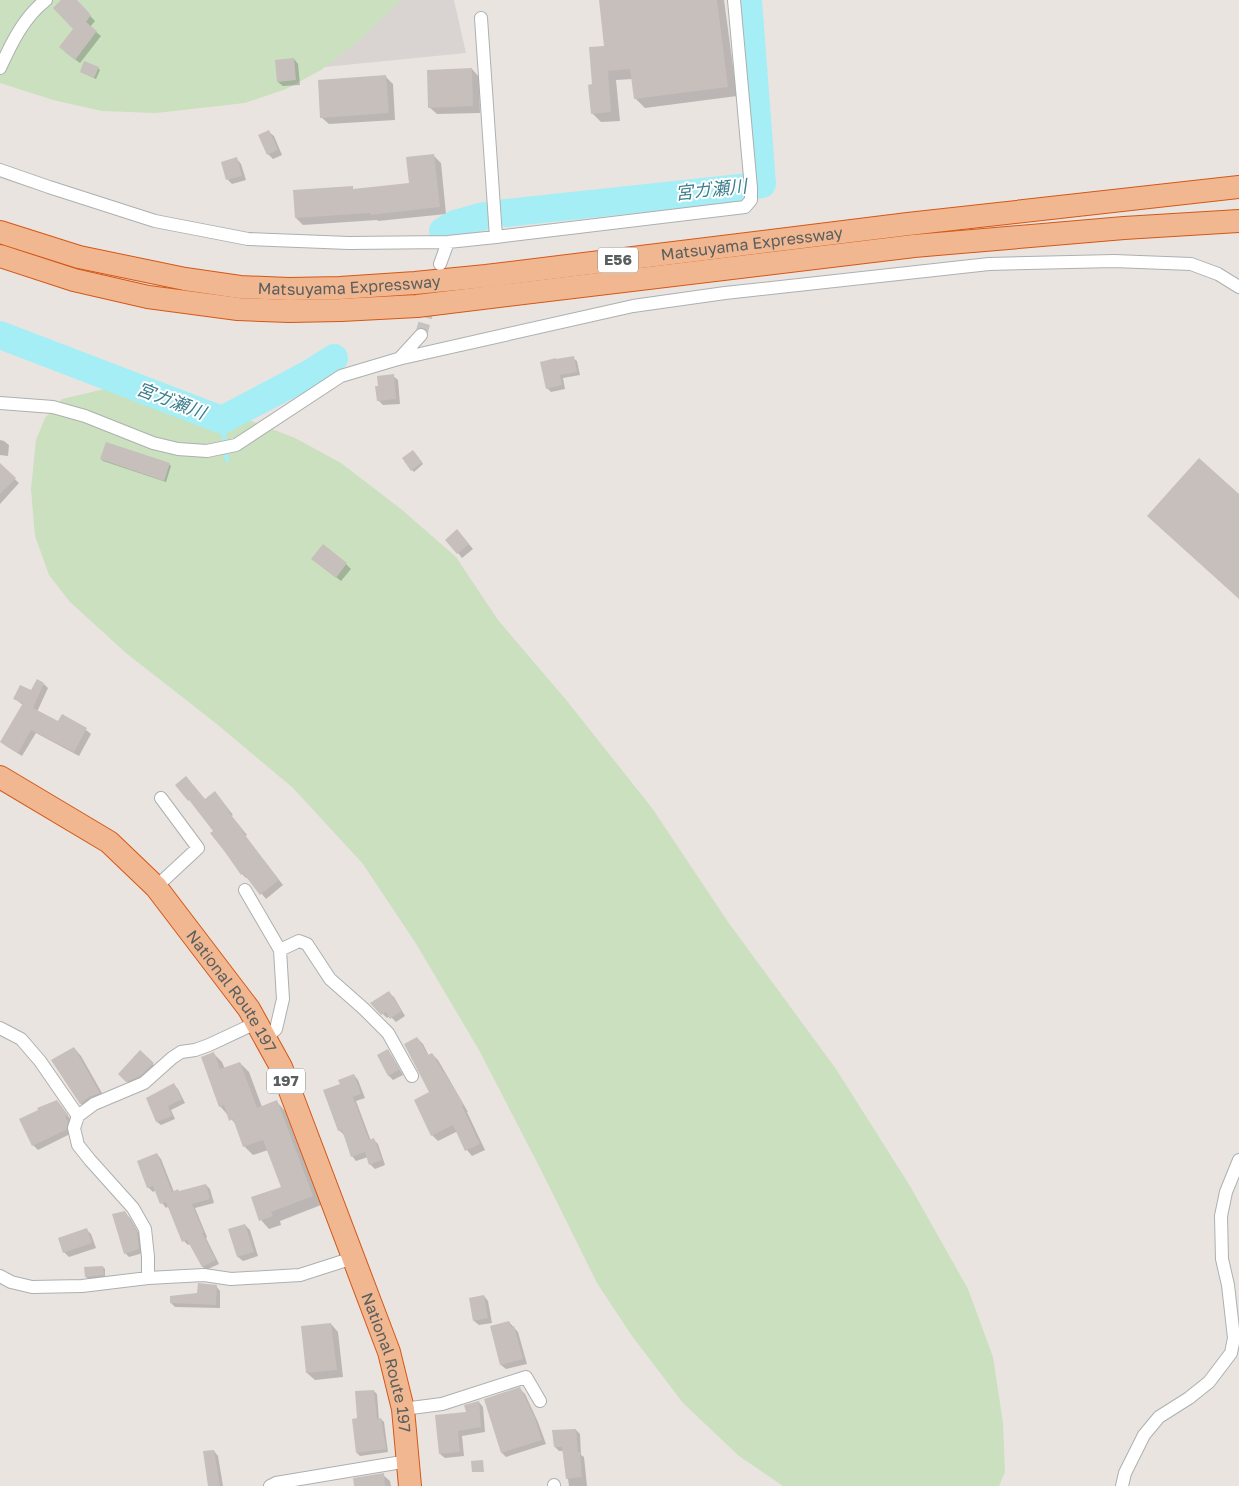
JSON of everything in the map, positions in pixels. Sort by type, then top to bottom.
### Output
[{"type":"highway","name":"Matsuyama Expressway","points":[[0,232],[79,257],[184,279],[240,287],[289,289],[340,288],[486,276],[908,224],[1239,188]]},
{"type":"highway","points":[[0,217],[150,273]]},
{"type":"highway","name":"Matsuyama Expressway","points":[[0,256],[74,280],[148,297],[229,308],[289,311],[341,310],[426,305],[914,246],[1124,228],[1239,221]]},
{"type":"highway","points":[[0,262],[74,280]]},
{"type":"highway","name":"National Route 197","points":[[0,777],[109,842],[156,887],[249,1009],[281,1067],[389,1352],[403,1409],[410,1486]]},
{"type":"street","points":[[0,68],[14,38],[37,8],[46,0]]},
{"type":"street","points":[[0,170],[155,221],[248,239],[349,243],[448,242],[745,207],[751,200],[751,188],[734,0]]},
{"type":"street","points":[[481,18],[496,237]]},
{"type":"street","points":[[440,264],[448,242]]},
{"type":"street","points":[[0,403],[53,407],[85,416],[153,443],[178,449],[207,451],[236,445],[341,376],[398,359],[634,306],[725,293],[989,264],[1114,261],[1191,264],[1218,274],[1239,287]]},
{"type":"street","points":[[398,359],[421,335]]},
{"type":"street","points":[[156,887],[198,848],[161,798]]},
{"type":"street","points":[[148,1278],[145,1229],[133,1208],[78,1145],[74,1128],[78,1116],[94,1104],[144,1083],[181,1052],[195,1050],[260,1030],[276,1029],[283,999],[280,950],[245,890]]},
{"type":"street","points":[[280,950],[299,941],[306,944],[330,979],[388,1033],[412,1076]]},
{"type":"street","points":[[0,1028],[21,1039],[40,1061],[78,1116]]},
{"type":"street","points":[[1122,1486],[1125,1473],[1144,1435],[1159,1417],[1189,1398],[1209,1382],[1231,1353],[1234,1338],[1228,1286],[1222,1259],[1221,1216],[1226,1192],[1239,1160]]},
{"type":"street","points":[[0,1276],[11,1282],[32,1287],[82,1286],[148,1278],[204,1275],[231,1279],[300,1274],[353,1258]]},
{"type":"street","points":[[403,1409],[442,1404],[526,1377],[540,1401]]},
{"type":"street","points":[[270,1486],[276,1483],[408,1461]]},
{"type":"shaded area","points":[[292,0],[454,0],[466,53],[254,74]]},
{"type":"green space","points":[[0,0],[401,0],[361,39],[321,70],[286,89],[245,103],[156,113],[102,111],[53,100],[0,83]]},
{"type":"green space","points":[[113,387],[167,394],[193,404],[241,417],[295,438],[341,463],[401,509],[456,557],[498,620],[567,701],[652,808],[728,922],[836,1069],[910,1186],[968,1289],[993,1357],[1003,1423],[1005,1472],[999,1486],[783,1486],[739,1456],[683,1403],[632,1336],[597,1283],[479,1050],[415,942],[363,864],[293,788],[218,725],[126,653],[70,602],[49,575],[35,536],[31,489],[36,440],[45,418],[62,399]]},
{"type":"building","points":[[61,0],[77,0],[91,15],[86,22],[97,31],[75,60],[59,47],[73,29],[53,8]]},
{"type":"building","points":[[599,0],[717,0],[728,87],[634,99],[630,69],[608,71],[611,112],[591,114],[588,85],[592,84],[589,47],[604,46]]},
{"type":"building","points":[[294,58],[296,80],[277,82],[275,60]]},
{"type":"building","points":[[84,61],[99,67],[94,78],[80,72]]},
{"type":"building","points":[[472,68],[473,106],[428,108],[427,70]]},
{"type":"building","points":[[386,75],[389,113],[320,118],[318,80]]},
{"type":"building","points":[[269,130],[278,150],[267,155],[258,135]]},
{"type":"building","points":[[434,154],[440,207],[370,215],[370,213],[295,218],[293,190],[353,186],[353,189],[409,183],[406,157]]},
{"type":"building","points":[[237,157],[242,176],[226,180],[221,162]]},
{"type":"building","points":[[574,356],[577,372],[560,375],[562,385],[546,389],[540,362]]},
{"type":"building","points":[[394,374],[396,399],[377,401],[375,386],[378,386],[377,376]]},
{"type":"building","points":[[106,442],[170,463],[164,481],[100,459]]},
{"type":"building","points":[[413,450],[422,462],[411,471],[402,458]]},
{"type":"building","points":[[1199,458],[1239,494],[1239,599],[1147,516]]},
{"type":"building","points":[[0,463],[16,478],[0,494]]},
{"type":"building","points":[[457,529],[469,544],[457,554],[445,540]]},
{"type":"building","points":[[323,544],[347,563],[336,578],[311,559]]},
{"type":"building","points":[[37,679],[44,683],[33,708],[58,721],[62,714],[87,728],[74,752],[31,730],[18,753],[0,742],[23,703],[13,699],[20,685],[31,690]]},
{"type":"building","points":[[186,776],[205,799],[215,791],[279,880],[260,895],[243,873],[241,875],[210,833],[213,831],[175,785]]},
{"type":"building","points":[[389,991],[402,1011],[390,1019],[386,1012],[381,1015],[370,1003]]},
{"type":"building","points":[[417,1037],[428,1055],[432,1053],[464,1105],[462,1106],[480,1144],[465,1151],[453,1125],[431,1136],[414,1100],[429,1092],[404,1044]]},
{"type":"building","points":[[74,1047],[100,1093],[89,1097],[80,1104],[51,1060]]},
{"type":"building","points":[[388,1049],[399,1070],[388,1076],[377,1055]]},
{"type":"building","points":[[140,1050],[154,1063],[140,1076],[126,1082],[118,1074]]},
{"type":"building","points":[[214,1052],[220,1069],[240,1062],[257,1108],[277,1100],[313,1196],[271,1212],[273,1216],[259,1221],[251,1197],[281,1187],[263,1140],[243,1147],[233,1119],[229,1121],[224,1105],[219,1107],[201,1057]]},
{"type":"building","points":[[354,1074],[361,1094],[353,1097],[369,1140],[374,1138],[382,1160],[369,1165],[365,1152],[351,1157],[342,1130],[338,1131],[323,1090],[340,1084],[338,1080]]},
{"type":"building","points":[[174,1083],[182,1099],[168,1106],[172,1116],[156,1122],[146,1098]]},
{"type":"building","points":[[57,1100],[68,1115],[65,1116],[68,1122],[66,1130],[32,1146],[19,1119],[38,1110],[37,1108]]},
{"type":"building","points":[[157,1153],[172,1192],[178,1189],[179,1191],[206,1184],[210,1199],[192,1204],[204,1233],[202,1233],[216,1260],[202,1267],[187,1240],[182,1242],[166,1202],[160,1204],[153,1186],[147,1188],[137,1161]]},
{"type":"building","points":[[125,1211],[137,1232],[139,1249],[124,1254],[112,1214]]},
{"type":"building","points":[[245,1224],[254,1252],[237,1257],[228,1229]]},
{"type":"building","points":[[87,1228],[92,1243],[63,1253],[58,1238]]},
{"type":"building","points":[[103,1266],[104,1275],[85,1277],[84,1267]]},
{"type":"building","points":[[198,1283],[217,1285],[216,1305],[170,1303],[170,1296],[197,1293]]},
{"type":"building","points":[[484,1295],[488,1318],[473,1321],[469,1298]]},
{"type":"building","points":[[509,1321],[511,1327],[514,1326],[523,1359],[500,1365],[490,1326]]},
{"type":"building","points":[[331,1323],[337,1370],[306,1373],[301,1326]]},
{"type":"building","points":[[520,1387],[534,1416],[542,1440],[501,1453],[484,1399]]},
{"type":"building","points":[[374,1390],[377,1419],[381,1418],[386,1449],[356,1453],[352,1419],[357,1418],[355,1391]]},
{"type":"building","points":[[479,1401],[481,1427],[458,1431],[460,1452],[439,1454],[435,1415],[466,1412],[464,1405]]},
{"type":"building","points":[[576,1429],[582,1477],[566,1479],[562,1447],[554,1447],[552,1430]]},
{"type":"building","points":[[214,1450],[220,1486],[208,1486],[203,1451]]},
{"type":"building","points":[[483,1460],[484,1472],[472,1472],[471,1461]]},
{"type":"building","points":[[384,1473],[385,1486],[354,1486],[353,1478]]},
{"type":"waterway","name":"宮ガ瀬川","points":[[506,213],[762,184],[748,0]]},
{"type":"waterway","name":"宮ガ瀬川","points":[[443,231],[455,224],[484,216]]},
{"type":"waterway","name":"宮ガ瀬川","points":[[0,335],[222,420],[309,374],[334,358]]},
{"type":"waterway","points":[[222,420],[227,460]]},
{"type":"tunnel","points":[[421,335],[430,302]]}]
